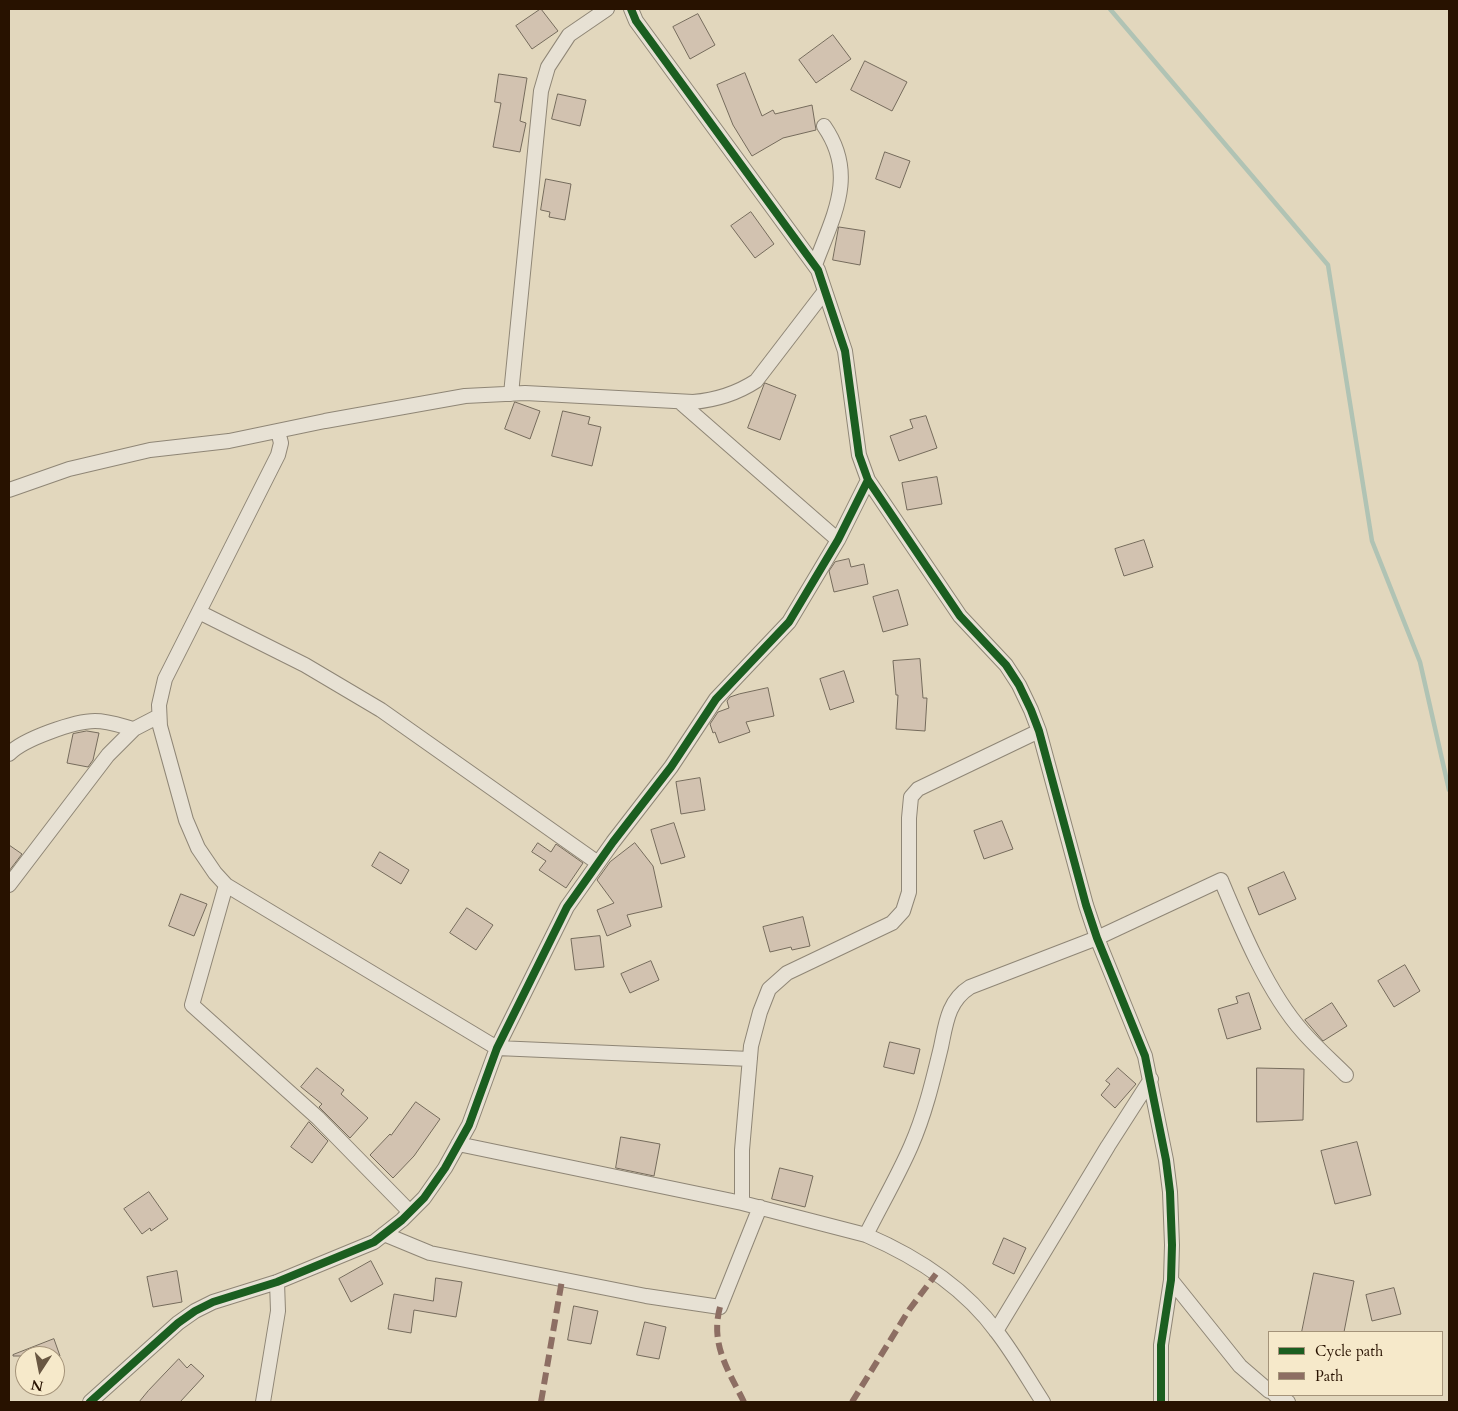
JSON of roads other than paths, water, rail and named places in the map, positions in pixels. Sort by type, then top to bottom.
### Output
[{"type":"street","points":[[511,394],[541,91],[548,68],[569,35],[607,9]]},
{"type":"street","points":[[631,9],[636,21],[818,270],[845,351],[859,455],[868,480],[960,616],[1006,665],[1019,685],[1039,731],[1074,865],[1097,938],[1145,1056],[1166,1160],[1170,1192],[1172,1245],[1171,1280],[1161,1345],[1161,1402]]},
{"type":"street","points":[[815,265],[842,187],[839,153],[824,126]]},
{"type":"street","points":[[9,490],[69,469],[150,450],[229,441],[278,430],[465,396],[525,393],[680,402],[718,399],[744,389],[756,381],[825,291]]},
{"type":"street","points":[[680,402],[838,540]]},
{"type":"street","points":[[278,430],[281,443],[278,455],[165,680],[161,692],[159,716],[163,735],[191,834],[206,861],[226,885],[497,1048],[750,1060]]},
{"type":"street","points":[[90,1402],[195,1310],[213,1302],[277,1282],[374,1242],[424,1198],[445,1168],[469,1125],[497,1048],[567,907],[598,862],[671,766],[716,698],[789,622],[838,540],[868,480]]},
{"type":"street","points":[[199,612],[305,665],[381,710],[598,862]]},
{"type":"street","points":[[9,885],[108,756],[134,729],[159,716]]},
{"type":"street","points":[[9,754],[14,749],[49,733],[80,722],[97,721],[134,729]]},
{"type":"street","points":[[742,1203],[742,1150],[751,1046],[760,1012],[769,989],[787,973],[892,923],[903,911],[909,892],[908,818],[911,797],[918,789],[1039,731]]},
{"type":"street","points":[[866,1235],[901,1168],[919,1126],[927,1102],[948,1016],[957,997],[970,987],[1097,938],[1221,880],[1249,944],[1285,1009],[1302,1032],[1346,1075]]},
{"type":"street","points":[[226,885],[192,1005],[318,1118],[410,1212]]},
{"type":"street","points":[[996,1331],[1108,1146],[1151,1079]]},
{"type":"street","points":[[458,1144],[760,1207],[866,1235],[910,1256],[936,1274],[975,1307],[996,1331],[1043,1402]]},
{"type":"street","points":[[384,1234],[430,1253],[646,1296],[720,1307],[760,1207]]},
{"type":"street","points":[[1171,1280],[1240,1366],[1268,1390]]},
{"type":"street","points":[[263,1402],[278,1311],[277,1282]]},
{"type":"street","points":[[1277,1396],[1288,1402]]},
{"type":"waterway","points":[[1110,9],[1328,265],[1372,541],[1420,662],[1449,790]]}]
